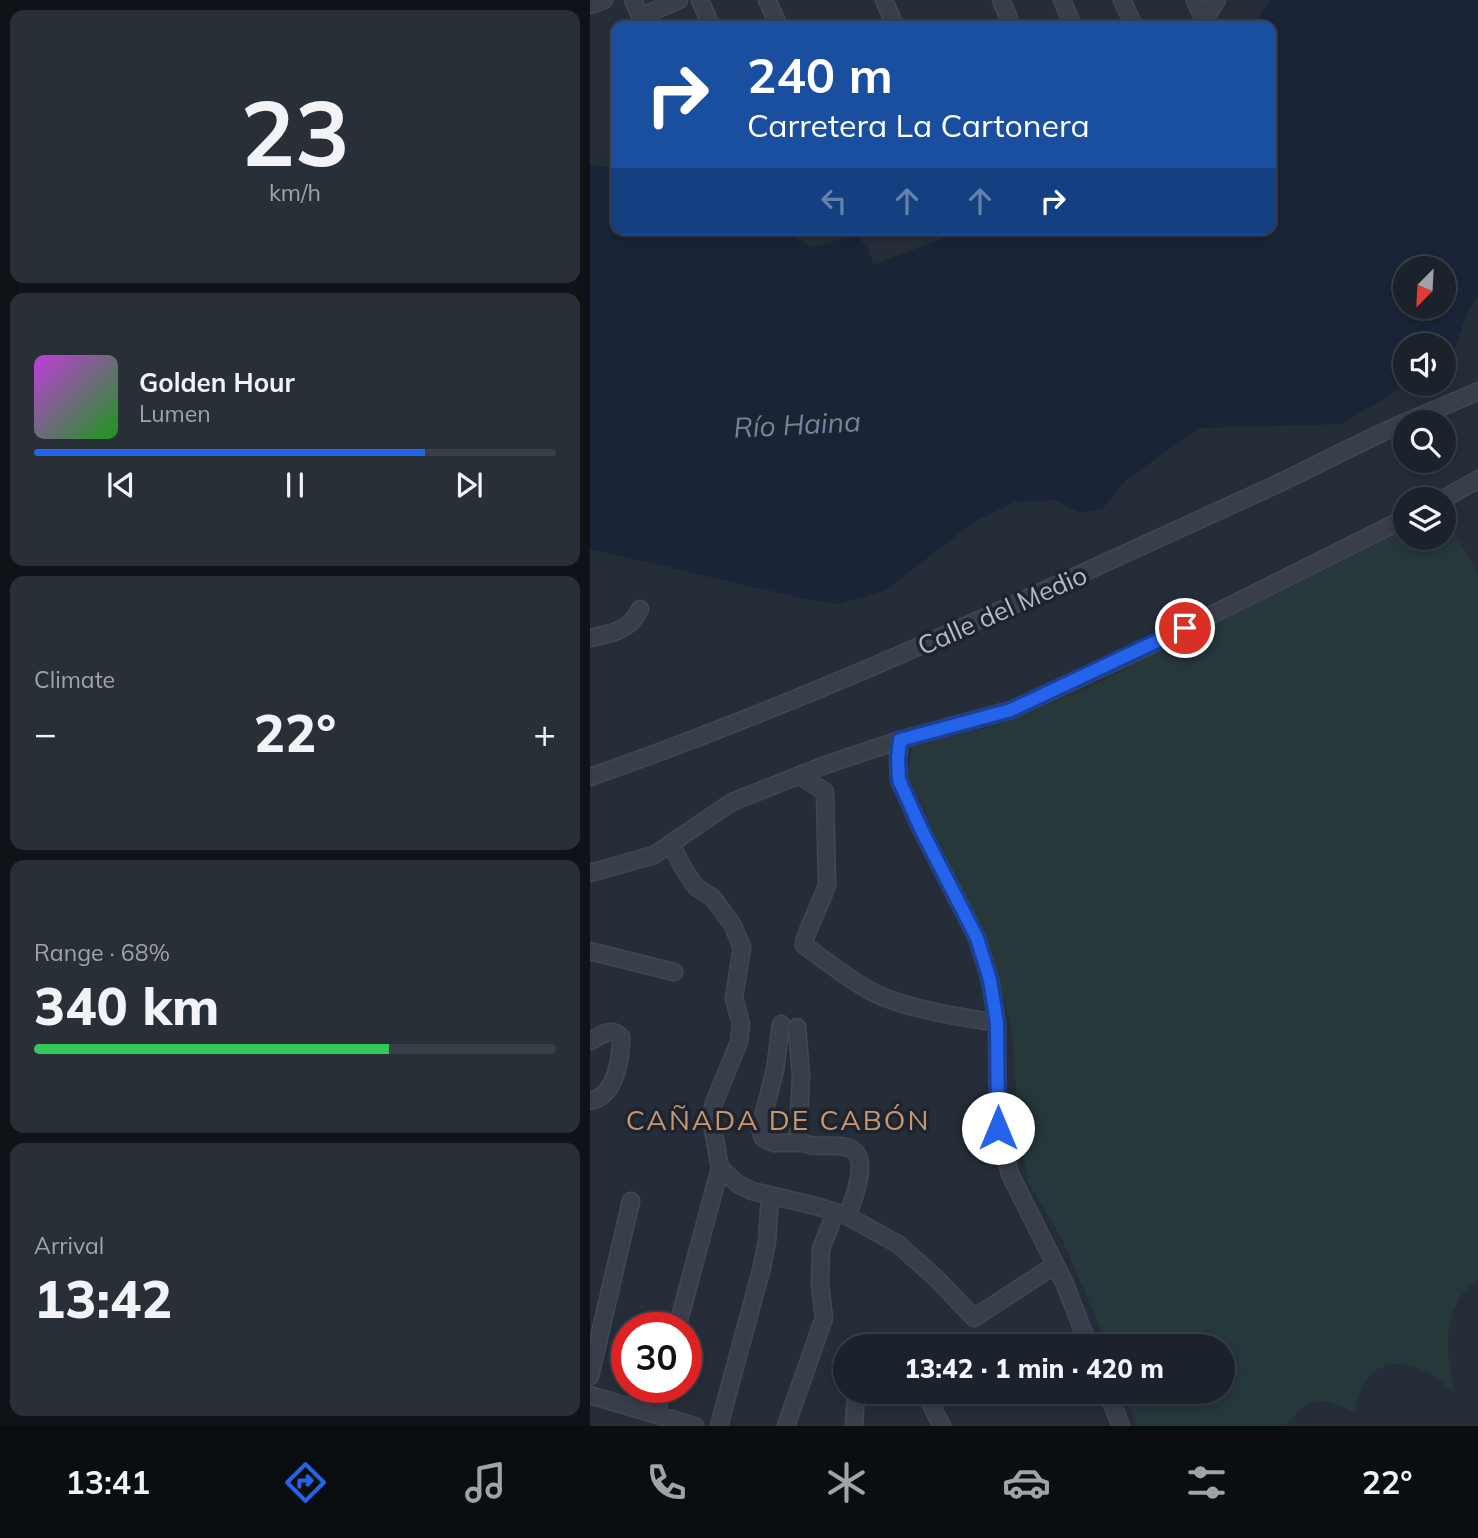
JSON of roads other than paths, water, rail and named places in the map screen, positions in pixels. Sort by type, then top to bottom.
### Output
[{"type":"street","points":[[590,5],[604,0]]},
{"type":"street","points":[[633,0],[642,21]]},
{"type":"street","points":[[644,21],[679,0]]},
{"type":"street","points":[[700,0],[709,21]]},
{"type":"street","points":[[767,0],[777,21]]},
{"type":"street","points":[[884,0],[893,21]]},
{"type":"street","points":[[1001,0],[1010,21]]},
{"type":"street","points":[[1062,0],[1071,21]]},
{"type":"street","points":[[1122,0],[1132,21]]},
{"type":"street","points":[[1195,0],[1201,21]]},
{"type":"street","points":[[1203,21],[1217,0]]},
{"type":"street","name":"Calle del Medio","points":[[1434,410],[1478,391]]},
{"type":"street","name":"Calle del Medio","points":[[590,777],[754,715],[936,640],[1290,479],[1393,428]]},
{"type":"street","points":[[1456,491],[1478,478]]},
{"type":"street","points":[[590,873],[654,855],[732,802],[799,775],[900,740],[1011,710],[1143,649],[1393,524]]},
{"type":"street","points":[[590,638],[611,635],[635,620],[640,609]]},
{"type":"street","points":[[900,740],[899,780],[977,938],[990,980],[997,1023],[998,1128],[1010,1174],[1055,1265],[1084,1334]]},
{"type":"street","points":[[799,775],[825,792],[827,808],[827,887],[804,945],[868,990],[887,998],[997,1023]]},
{"type":"street","points":[[671,843],[696,887],[713,898],[732,924],[742,947],[734,998],[741,1024],[739,1042],[714,1103],[711,1118],[720,1168],[681,1312]]},
{"type":"street","points":[[590,951],[674,972]]},
{"type":"street","points":[[785,1426],[824,1318],[820,1283],[821,1249],[857,1191],[860,1168],[856,1153],[848,1146],[774,1143],[763,1138],[760,1129],[789,1026],[801,1076],[798,1138],[801,1143]]},
{"type":"street","points":[[590,1041],[610,1031],[617,1032],[621,1037],[617,1071],[608,1091],[599,1099],[590,1101]]},
{"type":"street","points":[[720,1168],[738,1184],[761,1195],[816,1206],[841,1215],[898,1244],[937,1279],[974,1318],[1055,1265]]},
{"type":"street","points":[[719,1426],[762,1267],[770,1196]]},
{"type":"street","points":[[590,1376],[631,1201]]},
{"type":"street","points":[[590,1395],[694,1426]]},
{"type":"street","points":[[656,1414],[659,1403]]},
{"type":"street","points":[[854,1426],[855,1404]]},
{"type":"street","points":[[931,1404],[942,1426]]},
{"type":"street","points":[[1112,1404],[1120,1426]]},
{"type":"water","name":"Río Haina","points":[[1270,0],[1478,0],[1478,296],[1468,310],[1456,345],[1456,333],[1393,333],[1393,393],[1342,424],[1199,428],[1126,480],[1103,508],[1080,513],[1055,500],[1015,502],[974,522],[886,590],[839,604],[796,597],[590,549],[590,164],[611,168],[611,235],[789,235],[813,247],[856,236],[868,247],[873,265],[952,235],[1276,235],[1276,21],[1256,21]]},
{"type":"district","name":"CAÑADA DE CABÓN","points":[[778,1119]]}]
